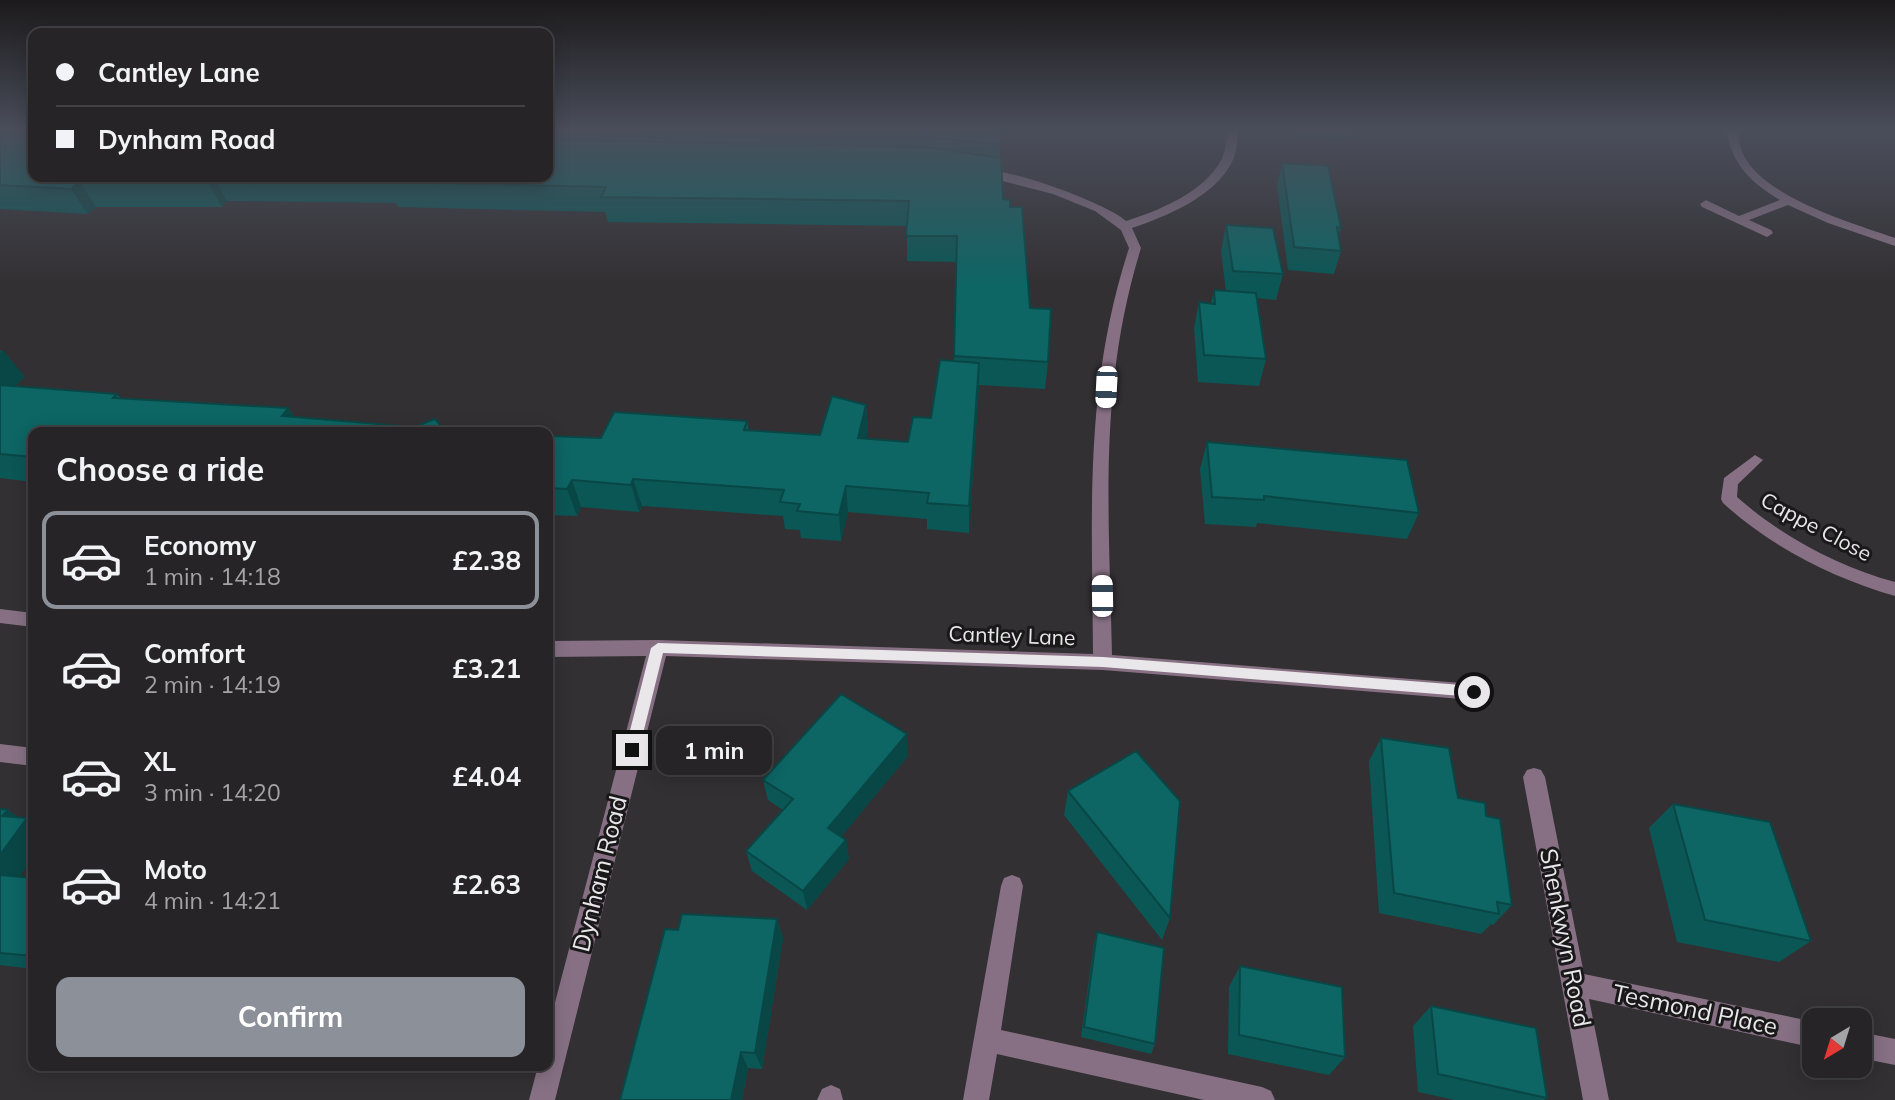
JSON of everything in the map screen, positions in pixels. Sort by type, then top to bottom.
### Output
[{"type":"street","points":[[1020,181],[1055,190],[1100,209],[1125,226],[1135,248],[1122,288],[1107,362],[1100,487],[1103,662]]},
{"type":"street","points":[[1125,226],[1163,212],[1206,181]]},
{"type":"street","points":[[1762,181],[1790,200],[1895,242]]},
{"type":"street","points":[[1738,220],[1790,200]]},
{"type":"street","points":[[1706,204],[1767,233]]},
{"type":"street","name":"Cappe Close","points":[[1755,460],[1730,482],[1729,499],[1743,514],[1824,560],[1880,586],[1895,589]]},
{"type":"street","points":[[0,616],[28,619]]},
{"type":"street","name":"Cantley Lane","points":[[553,649],[658,648],[1103,662],[1474,692]]},
{"type":"street","name":"Dynham Road","points":[[553,1057],[658,648]]},
{"type":"street","points":[[0,753],[28,756]]},
{"type":"street","name":"Shenkwyn Road","points":[[1534,777],[1596,1100]]},
{"type":"street","points":[[976,1100],[1012,886]]},
{"type":"street","name":"Tesmond Place","points":[[1574,984],[1802,1032]]},
{"type":"street","points":[[987,1039],[1262,1100]]},
{"type":"street","points":[[1872,1047],[1895,1052]]},
{"type":"street","name":"Dynham Road","points":[[542,1100],[549,1071]]},
{"type":"building","points":[[0,181],[80,182],[71,189],[0,185]]},
{"type":"building","points":[[1002,181],[1003,199],[1010,200],[1010,207],[1022,207],[1030,308],[1051,309],[1048,362],[954,356],[957,236],[906,236],[909,201],[601,197],[606,187],[388,182]]},
{"type":"building","points":[[1285,181],[1331,181],[1341,228],[1337,227],[1341,251],[1294,247]]},
{"type":"building","points":[[1226,225],[1273,228],[1283,274],[1233,271]]},
{"type":"building","points":[[1214,290],[1256,293],[1266,359],[1204,355],[1199,302],[1215,304]]},
{"type":"building","points":[[940,360],[979,363],[969,506],[927,503],[929,493],[846,486],[839,515],[797,511],[800,504],[780,502],[784,490],[633,479],[631,485],[572,480],[567,489],[553,488],[553,436],[601,438],[614,412],[747,421],[744,430],[820,435],[832,396],[866,405],[858,438],[908,442],[913,417],[931,418]]},
{"type":"building","points":[[0,385],[117,394],[113,398],[288,408],[282,416],[414,427],[28,427],[28,457],[0,454]]},
{"type":"building","points":[[435,419],[441,426],[475,427],[414,427]]},
{"type":"building","points":[[1207,442],[1407,460],[1419,513],[1264,496],[1264,500],[1212,497]]},
{"type":"building","points":[[841,694],[907,734],[828,828],[846,840],[803,891],[746,851],[793,799],[763,780]]},
{"type":"building","points":[[1381,738],[1449,748],[1458,798],[1485,803],[1486,816],[1500,819],[1512,905],[1497,902],[1499,914],[1394,893]]},
{"type":"building","points":[[1136,751],[1180,801],[1170,918],[1068,791]]},
{"type":"building","points":[[1673,804],[1770,822],[1811,941],[1705,920]]},
{"type":"building","points":[[0,809],[8,810],[2,816],[27,818],[0,855]]},
{"type":"building","points":[[0,875],[28,878],[28,956],[0,953]]},
{"type":"building","points":[[682,914],[777,919],[755,1053],[741,1052],[731,1100],[620,1100],[665,929],[678,930]]},
{"type":"building","points":[[1097,932],[1164,948],[1155,1044],[1084,1027]]},
{"type":"building","points":[[1240,966],[1342,987],[1345,1057],[1239,1035]]},
{"type":"building","points":[[1431,1006],[1536,1028],[1547,1098],[1438,1074]]},
{"type":"route","points":[[632,750],[658,648],[1103,662],[1474,692]]}]
